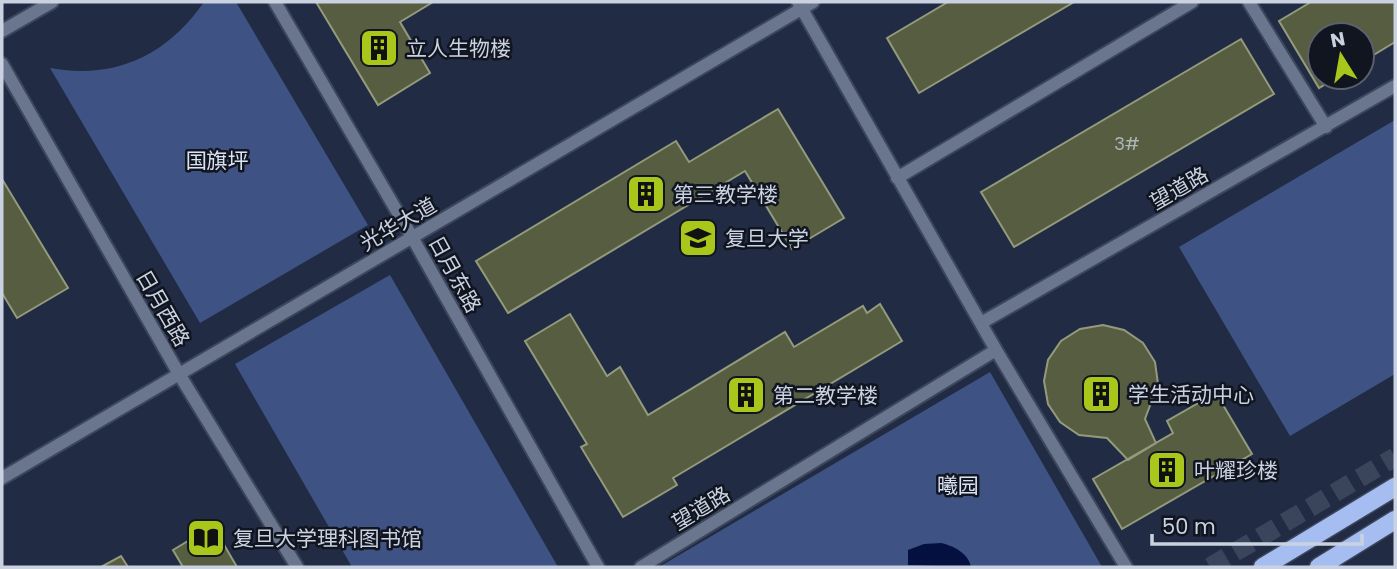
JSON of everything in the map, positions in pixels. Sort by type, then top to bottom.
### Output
[{"type":"main road","points":[[1263,567],[1395,486]]},
{"type":"main road","points":[[1319,567],[1395,520]]},
{"type":"lane","points":[[2,31],[51,2]]},
{"type":"lane","name":"日月东路","points":[[275,2],[412,237],[598,567]]},
{"type":"lane","points":[[897,178],[1192,2]]},
{"type":"lane","points":[[1249,2],[1325,127]]},
{"type":"lane","points":[[804,4],[897,178],[1126,567]]},
{"type":"lane","name":"光华大道","points":[[2,478],[804,4]]},
{"type":"lane","name":"日月西路","points":[[2,64],[179,374],[297,567]]},
{"type":"lane","name":"望道路","points":[[981,323],[1395,86]]},
{"type":"lane","name":"望道路","points":[[641,567],[996,350]]},
{"type":"green space","name":"国旗坪","points":[[204,2],[236,2],[368,225],[200,323],[50,68],[97,70],[138,59],[174,36]]},
{"type":"green space","points":[[1395,120],[1395,374],[1290,436],[1179,247]]},
{"type":"green space","points":[[390,275],[558,567],[352,567],[235,364]]},
{"type":"green space","name":"曦园","points":[[990,372],[1102,567],[659,567]]},
{"type":"shaded area","points":[[941,543],[960,551],[971,567],[908,565],[908,550],[924,544]]},
{"type":"building","name":"立人生物楼","points":[[316,2],[433,2],[400,22],[430,73],[378,105]]},
{"type":"building","points":[[948,2],[1074,2],[919,93],[887,38]]},
{"type":"building","points":[[1311,2],[1395,2],[1395,42],[1376,54],[1376,21],[1306,21],[1306,66],[1279,21]]},
{"type":"building","points":[[1241,39],[1274,94],[1014,247],[981,192]]},
{"type":"building","name":"第三教学楼","points":[[778,109],[844,218],[792,249],[745,171],[508,313],[476,261],[676,141],[689,162]]},
{"type":"building","points":[[2,179],[68,288],[17,318],[2,293]]},
{"type":"building","name":"第二教学楼","points":[[880,304],[902,341],[673,478],[677,485],[623,517],[581,447],[587,444],[525,341],[570,314],[607,376],[620,367],[648,415],[785,332],[794,347],[863,306],[867,313]]},
{"type":"building","name":"学生活动中心","points":[[1103,325],[1124,330],[1143,343],[1155,362],[1158,384],[1145,419],[1156,443],[1128,460],[1107,438],[1079,435],[1060,422],[1048,404],[1044,381],[1048,360],[1061,341],[1080,329]]},
{"type":"building","name":"叶耀珍楼","points":[[1216,393],[1252,454],[1122,529],[1093,479],[1173,433],[1167,421]]},
{"type":"building","name":"复旦大学理科图书馆","points":[[213,526],[237,567],[183,567],[173,550]]},
{"type":"building","points":[[121,556],[128,567],[101,567]]},
{"type":"tunnel","points":[[1210,567],[1395,457]]},
{"type":"place","name":"立人生物楼","points":[[379,48]]},
{"type":"place","name":"第三教学楼","points":[[646,194]]},
{"type":"place","name":"复旦大学","points":[[698,238]]},
{"type":"place","name":"学生活动中心","points":[[1101,394]]},
{"type":"place","name":"第二教学楼","points":[[746,395]]},
{"type":"place","name":"叶耀珍楼","points":[[1167,470]]},
{"type":"place","name":"复旦大学理科图书馆","points":[[206,538]]}]
